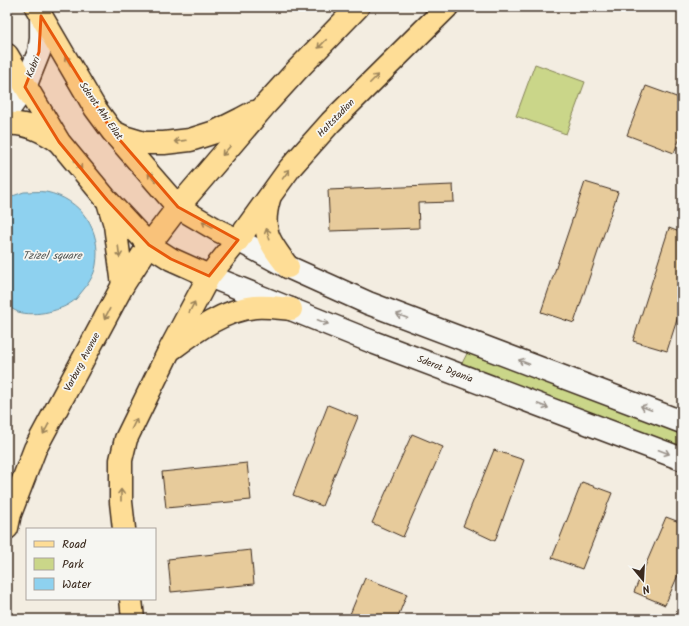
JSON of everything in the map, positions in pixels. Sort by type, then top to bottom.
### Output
[{"type":"main road","points":[[178,207],[266,104],[358,7]]},
{"type":"main road","name":"HaItstadion","points":[[238,240],[290,168],[331,122],[447,7]]},
{"type":"main road","name":"Sderot Ahi Eilat","points":[[39,11],[95,108],[112,131],[178,207],[219,231],[238,240]]},
{"type":"main road","points":[[7,55],[59,142],[107,200],[149,245],[171,259],[209,276]]},
{"type":"main road","points":[[112,131],[124,137],[144,143],[164,143],[190,140],[215,132],[266,104]]},
{"type":"main road","points":[[7,124],[31,126],[59,142]]},
{"type":"main road","points":[[270,196],[266,209],[266,231],[271,244],[288,267]]},
{"type":"main road","points":[[107,200],[116,225],[123,285]]},
{"type":"main road","name":"Varburg Avenue","points":[[8,519],[35,449],[123,285],[149,245],[178,207]]},
{"type":"main road","points":[[124,528],[121,502],[121,460],[126,439],[168,353],[209,276],[238,240]]},
{"type":"main road","points":[[168,353],[208,324],[243,309],[255,307],[291,310]]},
{"type":"main road","points":[[131,600],[133,619]]},
{"type":"street","name":"Kabri","points":[[7,112],[25,86],[39,52],[41,39],[39,11]]},
{"type":"street","points":[[238,240],[288,267],[368,303],[682,422]]},
{"type":"street","name":"Sderot Dgania","points":[[209,276],[375,343],[682,459]]},
{"type":"highlighted area","points":[[41,16],[112,131],[178,207],[238,240],[209,276],[171,259],[149,245],[107,200],[59,142],[25,87],[39,52]]},
{"type":"green space","points":[[535,64],[585,82],[566,134],[516,116]]},
{"type":"green space","points":[[471,346],[682,426],[682,455],[458,371]]},
{"type":"water","name":"Tzizel square","points":[[24,192],[46,192],[69,201],[79,209],[86,218],[92,228],[96,240],[96,265],[88,284],[77,298],[70,303],[64,307],[48,312],[32,314],[18,312],[7,307],[7,198]]},
{"type":"building","points":[[646,86],[682,99],[682,133],[674,153],[627,135]]},
{"type":"building","points":[[585,182],[618,192],[574,323],[541,312]]},
{"type":"building","points":[[453,185],[454,202],[418,203],[419,228],[330,231],[328,190]]},
{"type":"building","points":[[669,228],[682,233],[682,304],[667,351],[633,341]]},
{"type":"building","points":[[328,405],[358,417],[322,506],[293,495]]},
{"type":"building","points":[[412,434],[443,447],[403,537],[372,523]]},
{"type":"building","points":[[494,450],[524,460],[495,541],[463,526]]},
{"type":"building","points":[[247,463],[251,500],[166,508],[162,472]]},
{"type":"building","points":[[582,482],[612,493],[582,569],[552,558]]},
{"type":"building","points":[[666,517],[682,523],[682,566],[665,605],[634,592]]},
{"type":"building","points":[[251,550],[254,584],[171,592],[168,559]]},
{"type":"building","points":[[365,578],[407,594],[397,619],[348,619]]}]
